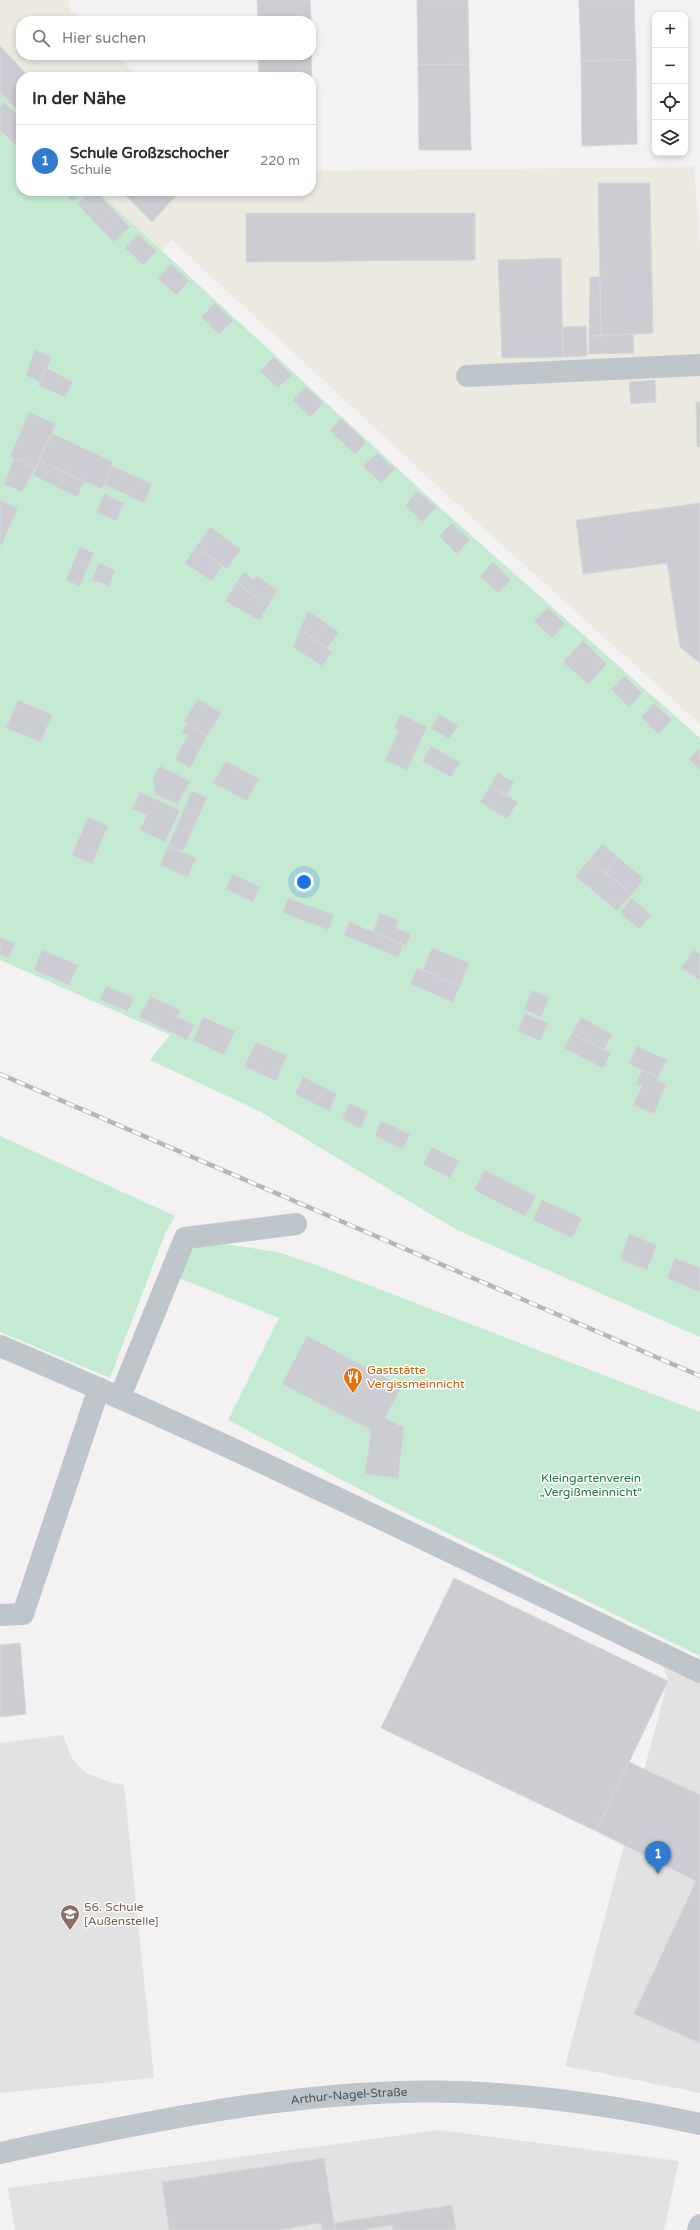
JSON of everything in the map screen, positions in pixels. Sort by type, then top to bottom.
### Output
[{"type":"street","points":[[467,376],[700,365]]},
{"type":"street","points":[[120,1397],[184,1238],[296,1224]]},
{"type":"street","points":[[0,1346],[120,1397],[293,1477],[700,1672]]},
{"type":"street","points":[[0,1615],[23,1614],[99,1388]]},
{"type":"street","name":"Arthur-Nagel-Straße","points":[[0,2153],[185,2116],[278,2102],[373,2094],[460,2092],[555,2098],[648,2112],[700,2124]]},
{"type":"street","points":[[698,2230],[700,2225]]},
{"type":"shaded area","points":[[0,0],[68,0],[70,10],[76,16],[16,16],[16,60],[121,60],[133,72],[16,72],[16,109],[0,92]]},
{"type":"shaded area","points":[[694,167],[700,250],[700,724],[459,506],[172,240],[161,251],[102,196],[316,196],[316,171]]},
{"type":"shaded area","points":[[662,1662],[700,1680],[700,2093],[565,2066],[668,1681]]},
{"type":"shaded area","name":"56. Schule [Außenstelle]","points":[[63,1735],[71,1757],[85,1772],[108,1782],[124,1785],[154,2078],[0,2093],[0,1743]]},
{"type":"shaded area","points":[[439,2130],[679,2161],[664,2230],[15,2230],[8,2188]]},
{"type":"green space","points":[[0,92],[16,109],[16,196],[102,196],[447,514],[700,738],[700,1337],[457,1230],[259,1111],[150,1060],[170,1035],[0,960]]},
{"type":"green space","points":[[0,1136],[175,1216],[165,1234],[110,1378],[0,1332]]},
{"type":"green space","name":"Kleingartenverein „Vergißmeinnicht“","points":[[217,1243],[278,1252],[319,1266],[700,1412],[700,1656],[390,1505],[228,1420],[279,1318],[179,1278],[193,1248]]},
{"type":"building","points":[[257,0],[310,0],[311,16],[258,16]]},
{"type":"building","points":[[417,0],[468,0],[469,64],[418,65]]},
{"type":"building","points":[[579,0],[634,0],[636,60],[581,61]]},
{"type":"building","points":[[0,46],[24,72],[16,72],[16,109],[0,92]]},
{"type":"building","points":[[258,60],[311,60],[312,72],[259,72]]},
{"type":"building","points":[[636,60],[637,144],[582,146],[581,61]]},
{"type":"building","points":[[469,64],[471,150],[419,150],[418,65]]},
{"type":"building","points":[[4,102],[16,114],[16,146],[0,130],[0,107]]},
{"type":"building","points":[[598,183],[650,183],[653,333],[601,336]]},
{"type":"building","points":[[67,196],[78,196],[72,201]]},
{"type":"building","points":[[86,196],[100,196],[130,227],[114,242],[77,204]]},
{"type":"building","points":[[126,196],[175,196],[152,222]]},
{"type":"building","points":[[246,213],[475,213],[475,260],[246,262]]},
{"type":"building","points":[[138,234],[156,251],[143,265],[125,248]]},
{"type":"building","points":[[561,258],[563,357],[502,358],[498,260]]},
{"type":"building","points":[[171,264],[189,281],[176,295],[158,278]]},
{"type":"building","points":[[590,277],[600,277],[601,336],[589,336]]},
{"type":"building","points":[[215,303],[233,321],[219,334],[201,317]]},
{"type":"building","points":[[586,326],[587,356],[563,357],[562,327]]},
{"type":"building","points":[[633,334],[634,353],[589,354],[589,336]]},
{"type":"building","points":[[35,350],[52,357],[40,382],[26,375]]},
{"type":"building","points":[[274,357],[292,375],[278,388],[260,371]]},
{"type":"building","points":[[47,368],[73,382],[65,397],[38,385]]},
{"type":"building","points":[[655,380],[656,402],[631,404],[629,382]]},
{"type":"building","points":[[306,386],[323,403],[310,417],[293,400]]},
{"type":"building","points":[[696,402],[700,402],[700,447],[697,447]]},
{"type":"building","points":[[29,412],[56,424],[35,468],[10,456]]},
{"type":"building","points":[[341,418],[366,442],[355,454],[330,431]]},
{"type":"building","points":[[51,433],[113,462],[102,489],[39,461]]},
{"type":"building","points":[[377,453],[395,469],[381,483],[363,466]]},
{"type":"building","points":[[14,458],[35,468],[22,492],[4,484]]},
{"type":"building","points":[[39,461],[85,481],[77,497],[33,475]]},
{"type":"building","points":[[112,466],[152,484],[144,503],[104,484]]},
{"type":"building","points":[[418,491],[436,508],[422,522],[405,505]]},
{"type":"building","points":[[104,494],[124,503],[116,521],[96,512]]},
{"type":"building","points":[[0,500],[18,508],[0,548]]},
{"type":"building","points":[[700,503],[700,663],[680,647],[667,563],[583,574],[576,520]]},
{"type":"building","points":[[452,523],[470,540],[457,554],[439,536]]},
{"type":"building","points":[[210,527],[241,549],[227,569],[196,547]]},
{"type":"building","points":[[80,547],[94,553],[80,586],[66,580]]},
{"type":"building","points":[[196,547],[222,566],[212,581],[185,563]]},
{"type":"building","points":[[493,562],[511,580],[498,593],[480,576]]},
{"type":"building","points":[[99,563],[115,570],[109,586],[92,580]]},
{"type":"building","points":[[244,572],[254,580],[257,576],[277,590],[268,607],[237,582]]},
{"type":"building","points":[[237,582],[268,607],[259,620],[225,601]]},
{"type":"building","points":[[548,607],[565,624],[552,638],[534,621]]},
{"type":"building","points":[[308,611],[339,632],[327,648],[300,629]]},
{"type":"building","points":[[300,629],[332,652],[322,666],[293,647]]},
{"type":"building","points":[[583,641],[607,664],[588,684],[563,662]]},
{"type":"building","points":[[625,676],[642,693],[629,707],[611,689]]},
{"type":"building","points":[[198,699],[221,713],[207,736],[184,721]]},
{"type":"building","points":[[18,700],[52,715],[41,742],[6,728]]},
{"type":"building","points":[[654,703],[672,720],[658,734],[641,717]]},
{"type":"building","points":[[400,714],[427,727],[407,770],[385,760],[399,730],[394,728]]},
{"type":"building","points":[[439,714],[458,726],[449,739],[431,728]]},
{"type":"building","points":[[187,723],[207,736],[190,768],[175,759],[188,735],[182,733]]},
{"type":"building","points":[[431,746],[460,762],[451,777],[422,761]]},
{"type":"building","points":[[700,747],[700,770],[689,759]]},
{"type":"building","points":[[226,761],[259,779],[247,801],[213,783]]},
{"type":"building","points":[[160,766],[190,781],[178,804],[155,794],[153,778]]},
{"type":"building","points":[[498,773],[514,782],[506,796],[490,786]]},
{"type":"building","points":[[490,786],[518,802],[507,819],[480,802]]},
{"type":"building","points":[[192,791],[207,798],[182,853],[168,846]]},
{"type":"building","points":[[140,792],[180,810],[165,842],[140,830],[147,815],[132,809]]},
{"type":"building","points":[[88,817],[108,826],[92,864],[72,855]]},
{"type":"building","points":[[602,844],[618,857],[606,873],[589,860]]},
{"type":"building","points":[[168,846],[196,858],[188,877],[160,865]]},
{"type":"building","points":[[618,857],[644,879],[632,894],[606,873]]},
{"type":"building","points":[[589,860],[632,894],[617,911],[575,876]]},
{"type":"building","points":[[233,874],[260,887],[253,902],[226,889]]},
{"type":"building","points":[[288,898],[334,915],[329,930],[283,913]]},
{"type":"building","points":[[632,898],[651,915],[639,929],[620,913]]},
{"type":"building","points":[[380,913],[399,921],[396,928],[411,934],[406,946],[373,932]]},
{"type":"building","points":[[349,922],[403,944],[398,957],[344,935]]},
{"type":"building","points":[[0,937],[15,944],[9,958],[0,954]]},
{"type":"building","points":[[432,948],[469,963],[460,986],[423,970]]},
{"type":"building","points":[[42,950],[78,965],[69,985],[34,970]]},
{"type":"building","points":[[694,950],[700,954],[700,981],[681,967]]},
{"type":"building","points":[[417,968],[460,986],[453,1002],[410,984]]},
{"type":"building","points":[[106,986],[134,998],[128,1011],[100,1000]]},
{"type":"building","points":[[532,990],[549,998],[541,1017],[524,1009]]},
{"type":"building","points":[[150,996],[180,1010],[177,1017],[194,1025],[187,1040],[139,1017]]},
{"type":"building","points":[[525,1013],[548,1023],[540,1041],[518,1031]]},
{"type":"building","points":[[203,1017],[235,1031],[224,1055],[193,1040]]},
{"type":"building","points":[[581,1017],[612,1034],[604,1049],[572,1033]]},
{"type":"building","points":[[572,1033],[611,1053],[603,1068],[564,1048]]},
{"type":"building","points":[[256,1042],[287,1056],[276,1081],[244,1066]]},
{"type":"building","points":[[637,1046],[667,1060],[658,1077],[629,1064]]},
{"type":"building","points":[[642,1070],[658,1077],[657,1080],[666,1084],[654,1114],[633,1105],[642,1086],[636,1084]]},
{"type":"building","points":[[303,1077],[337,1094],[329,1111],[295,1094]]},
{"type":"building","points":[[350,1103],[368,1113],[360,1128],[342,1118]]},
{"type":"building","points":[[381,1121],[410,1134],[403,1149],[375,1136]]},
{"type":"building","points":[[432,1147],[459,1161],[450,1178],[423,1164]]},
{"type":"building","points":[[485,1170],[536,1196],[525,1216],[474,1190]]},
{"type":"building","points":[[542,1200],[582,1218],[572,1238],[533,1220]]},
{"type":"building","points":[[629,1234],[657,1245],[647,1270],[620,1259]]},
{"type":"building","points":[[675,1258],[700,1268],[700,1292],[667,1278]]},
{"type":"building","points":[[307,1336],[402,1386],[385,1418],[404,1428],[398,1478],[365,1474],[371,1430],[282,1384]]},
{"type":"building","points":[[454,1578],[668,1681],[596,1831],[381,1728]]},
{"type":"building","points":[[20,1643],[26,1714],[0,1717],[0,1645]]},
{"type":"building","points":[[629,1762],[700,1795],[700,2043],[634,2014],[696,1881],[596,1831]]},
{"type":"building","points":[[324,2158],[335,2230],[322,2230],[321,2223],[277,2230],[169,2230],[162,2182]]},
{"type":"building","points":[[452,2205],[456,2230],[393,2230],[392,2225],[362,2230],[335,2230],[334,2223]]},
{"type":"railway","points":[[0,1074],[700,1376]]},
{"type":"place","name":"Gaststätte Vergissmeinnicht","points":[[353,1394]]},
{"type":"place","name":"Schule Großzschocher","points":[[658,1874]]},
{"type":"place","name":"56. Schule [Außenstelle]","points":[[70,1931]]}]
